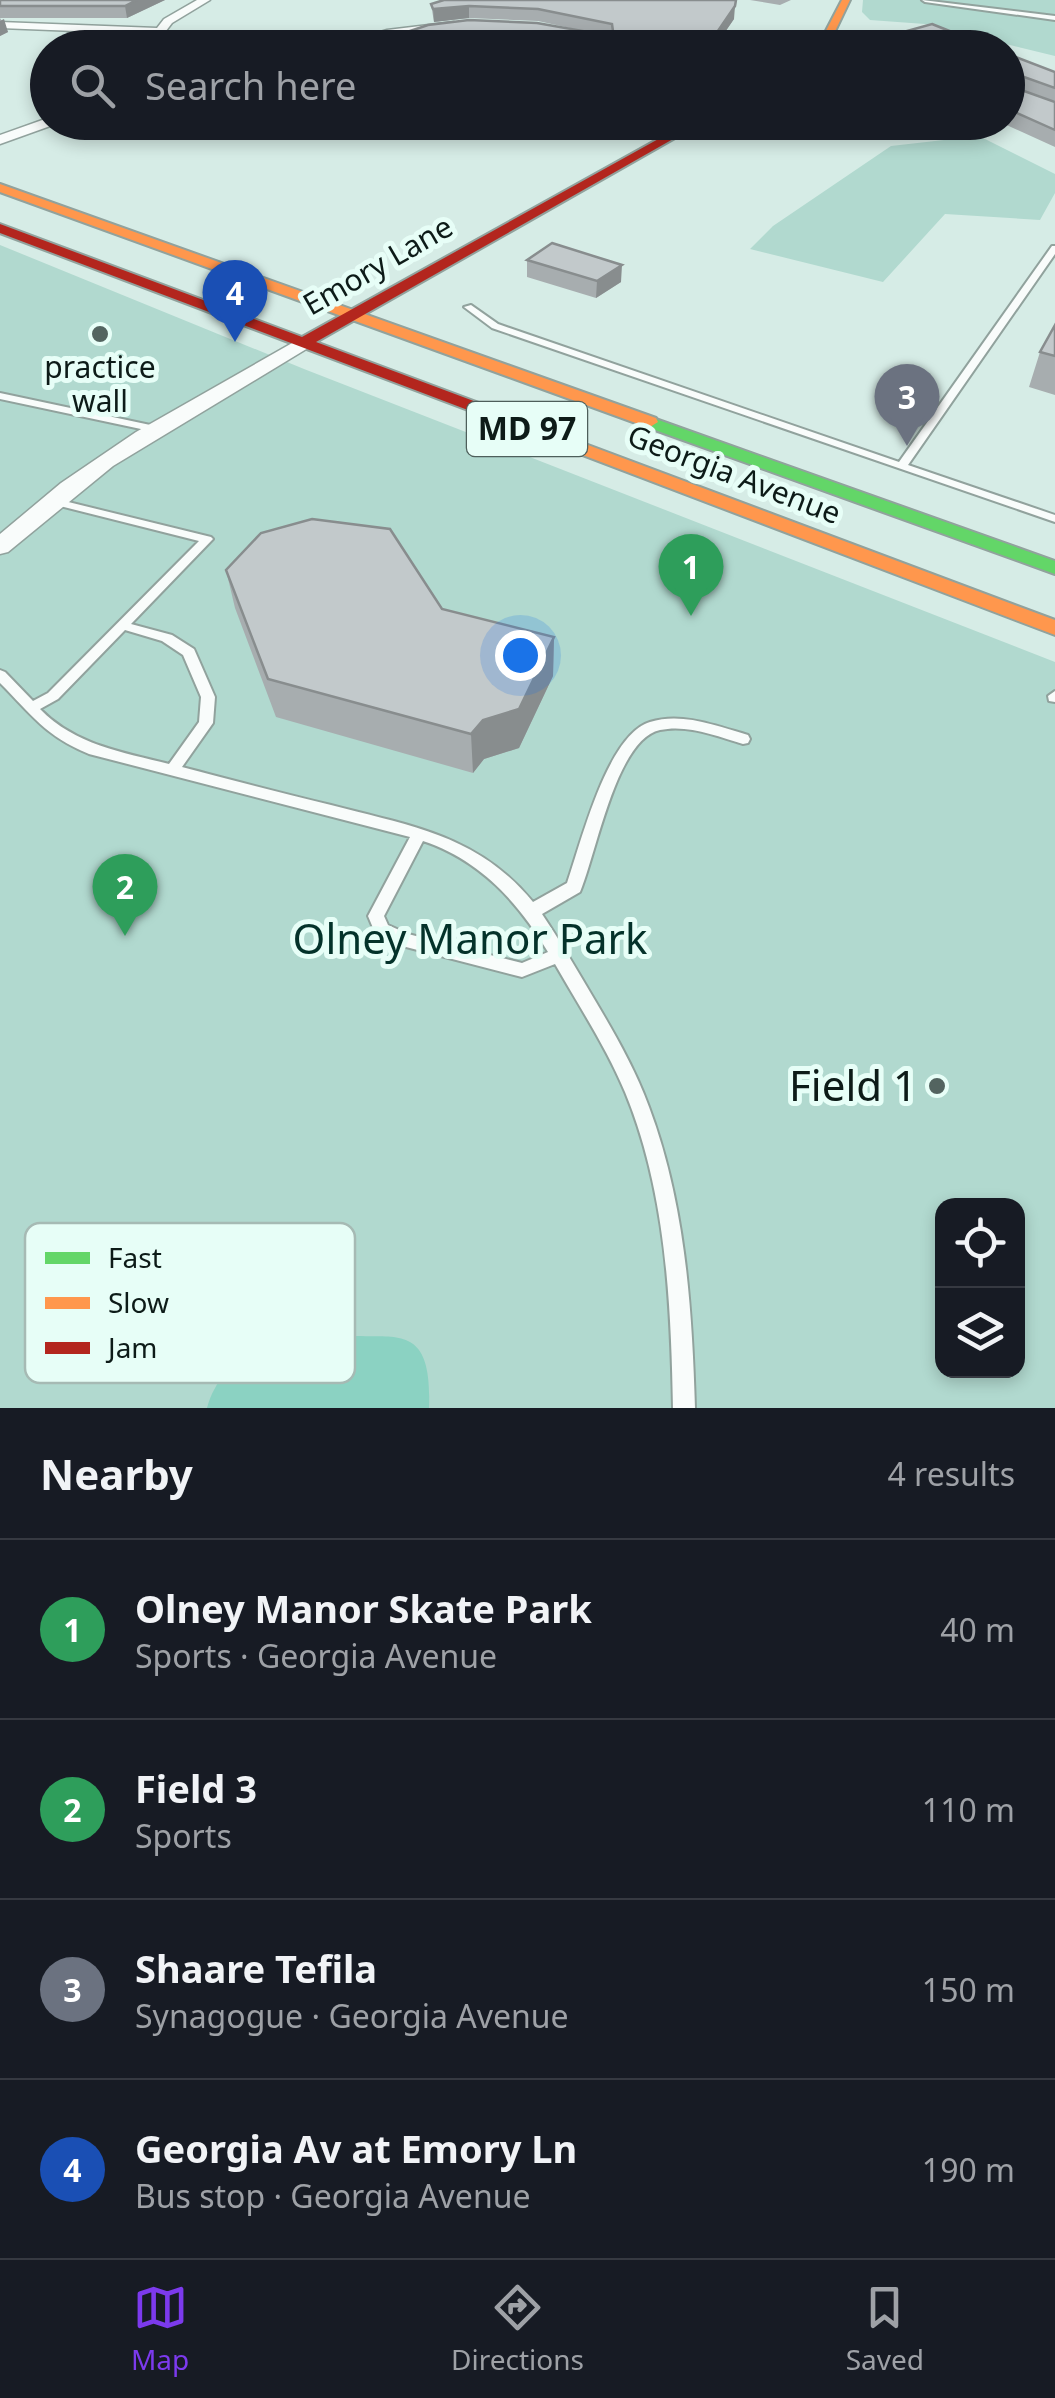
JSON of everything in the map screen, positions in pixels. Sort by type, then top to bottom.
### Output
[{"type":"main road","points":[[832,30],[846,0]]},
{"type":"main road","name":"Emory Lane","points":[[301,344],[664,140]]},
{"type":"main road","points":[[0,180],[25,197]]},
{"type":"main road","name":"Georgia Avenue","points":[[0,188],[1055,568]]},
{"type":"main road","points":[[0,200],[55,218],[85,219]]},
{"type":"main road","name":"Georgia Avenue","points":[[0,228],[1055,628]]},
{"type":"street","points":[[159,30],[205,0]]},
{"type":"street","points":[[0,24],[135,30]]},
{"type":"street","points":[[406,30],[472,24]]},
{"type":"street","points":[[0,140],[30,129]]},
{"type":"street","name":"Emory Lane","points":[[0,547],[52,501],[155,429],[301,344]]},
{"type":"lane","points":[[925,0],[1055,18]]},
{"type":"lane","points":[[900,467],[1055,248]]},
{"type":"lane","points":[[468,307],[495,326],[1055,519]]},
{"type":"lane","points":[[0,396],[155,429]]},
{"type":"lane","points":[[30,709],[53,696],[206,539],[52,501]]},
{"type":"lane","points":[[122,625],[179,644],[188,652],[208,697],[206,723],[173,769]]},
{"type":"lane","points":[[0,675],[62,738],[419,834],[466,852],[499,873],[532,911],[560,955],[616,1052],[640,1109],[660,1181],[680,1290],[684,1408]]},
{"type":"lane","points":[[532,911],[574,887],[620,758],[632,739],[647,728],[669,724],[696,726],[743,739]]},
{"type":"lane","points":[[419,834],[376,916],[382,930],[406,940],[522,970],[560,955]]},
{"type":"green space","points":[[863,0],[1055,0],[1055,56],[1025,49],[1025,30],[949,30],[870,20],[862,12]]},
{"type":"green space","points":[[987,140],[1055,174],[1055,193],[1040,220],[945,214],[883,282],[750,249],[773,226],[891,146]]},
{"type":"green space","name":"Olney Manor Park","points":[[0,245],[304,369],[1055,662],[1055,1408],[0,1408]]},
{"type":"shaded area","points":[[355,1335],[384,1336],[413,1344],[423,1356],[429,1408],[207,1408],[219,1383],[355,1383]]},
{"type":"building","points":[[0,0],[137,0],[125,6],[0,6]]},
{"type":"building","points":[[444,0],[736,0],[719,30],[613,30],[612,24],[538,9],[433,9],[431,4]]},
{"type":"building","points":[[469,20],[537,23],[577,30],[413,30]]},
{"type":"building","points":[[932,24],[947,30],[911,30]]},
{"type":"building","points":[[1025,61],[1055,72],[1055,88],[1025,77]]},
{"type":"building","points":[[1025,91],[1055,102],[1055,130],[1025,117]]},
{"type":"building","points":[[552,243],[622,265],[597,281],[527,260]]},
{"type":"building","points":[[1055,325],[1055,356],[1040,352]]},
{"type":"building","points":[[312,519],[390,529],[442,609],[554,637],[519,709],[483,720],[471,734],[268,679],[226,570],[261,533]]},
{"type":"traffic: fast","points":[[650,422],[1055,568]]},
{"type":"traffic: slow","points":[[831,30],[846,0]]},
{"type":"traffic: slow","points":[[0,188],[650,422]]},
{"type":"traffic: slow","points":[[481,410],[1055,628]]},
{"type":"traffic: jam","points":[[301,344],[666,140]]},
{"type":"traffic: jam","points":[[0,228],[481,410]]},
{"type":"place","name":"practice wall","points":[[100,334]]},
{"type":"place","name":"Georgia Av at Emory Ln","points":[[235,342]]},
{"type":"place","name":"Shaare Tefila","points":[[907,446]]},
{"type":"place","name":"Olney Manor Skate Park","points":[[691,616]]},
{"type":"place","name":"Field 3","points":[[125,936]]},
{"type":"place","name":"Field 1","points":[[937,1086]]}]
